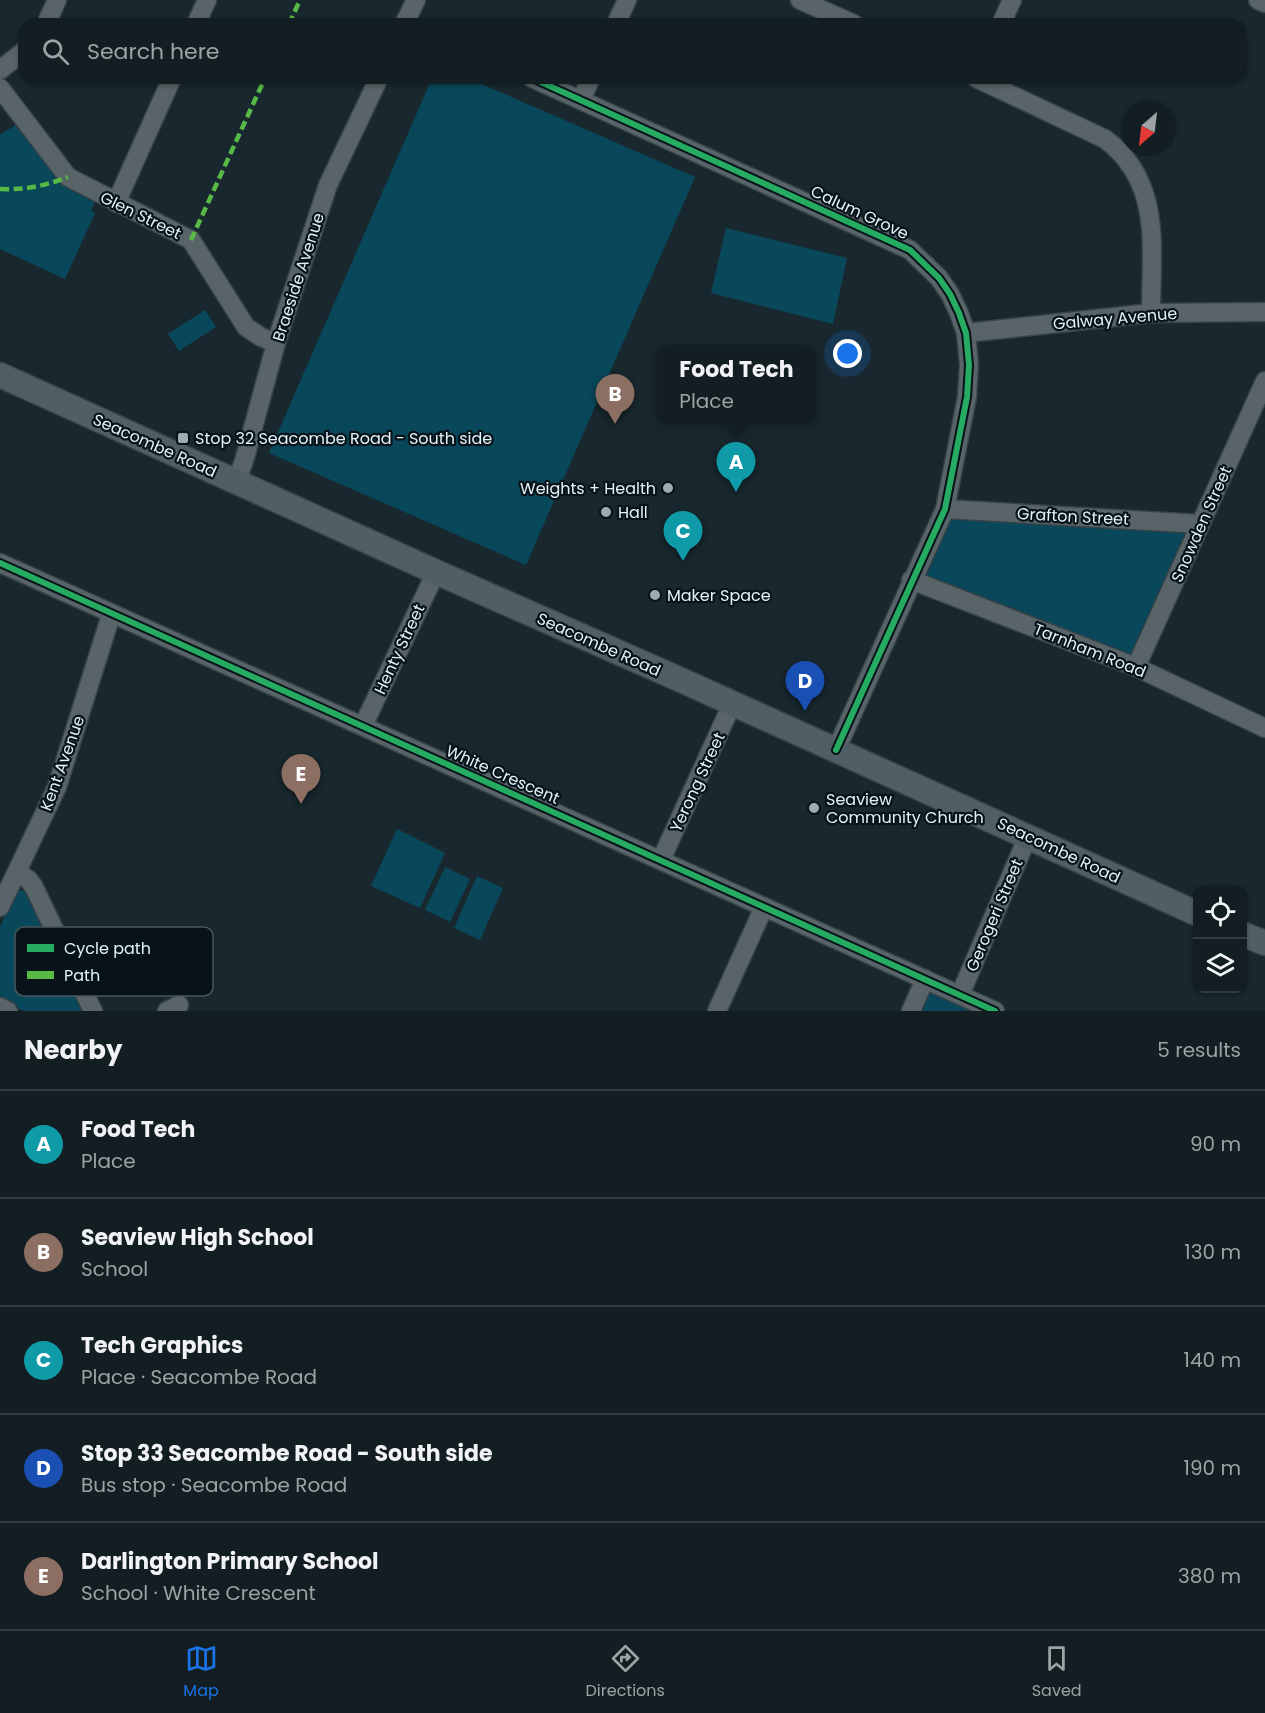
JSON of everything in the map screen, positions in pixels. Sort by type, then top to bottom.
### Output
[{"type":"main road","name":"Seacombe Road","points":[[1,379],[237,482],[1193,912]]},
{"type":"main road","points":[[1247,936],[1265,943]]},
{"type":"street","points":[[49,18],[57,0]]},
{"type":"street","points":[[199,18],[207,0]]},
{"type":"street","points":[[409,18],[416,0]]},
{"type":"street","points":[[619,18],[627,0]]},
{"type":"street","points":[[800,0],[840,18]]},
{"type":"street","points":[[1004,18],[1012,0]]},
{"type":"street","points":[[1258,0],[1265,3]]},
{"type":"street","points":[[0,70],[18,56]]},
{"type":"street","points":[[116,203],[169,84]]},
{"type":"street","name":"Braeside Avenue","points":[[237,482],[276,343],[328,185],[376,84]]},
{"type":"street","name":"Calum Grove","points":[[545,84],[910,250],[932,271],[950,294],[966,333],[969,365],[967,397],[945,509],[836,750]]},
{"type":"street","points":[[581,100],[588,84]]},
{"type":"street","points":[[989,84],[1105,139],[1128,161],[1140,180],[1150,210],[1151,313]]},
{"type":"street","name":"Glen Street","points":[[0,88],[68,177],[191,240],[246,327],[276,343]]},
{"type":"street","name":"Galway Avenue","points":[[966,333],[1151,313],[1265,317]]},
{"type":"street","name":"Snowden Street","points":[[1137,667],[1265,381]]},
{"type":"street","name":"Grafton Street","points":[[945,509],[1200,524]]},
{"type":"street","name":"White Crescent","points":[[0,563],[111,615],[995,1011]]},
{"type":"street","name":"Henty Street","points":[[363,726],[436,572]]},
{"type":"street","name":"Tarnham Road","points":[[911,580],[1137,667],[1265,728]]},
{"type":"street","name":"Kent Avenue","points":[[0,907],[57,787],[111,615]]},
{"type":"street","name":"Yerong Street","points":[[661,860],[732,704]]},
{"type":"street","name":"Gerogeri Street","points":[[960,995],[1028,836]]},
{"type":"street","points":[[16,872],[28,879],[34,887],[53,927]]},
{"type":"street","points":[[717,1011],[765,907]]},
{"type":"street","points":[[911,1011],[926,979]]},
{"type":"street","points":[[86,996],[93,1011]]},
{"type":"street","points":[[0,1007],[8,1011]]},
{"type":"shaded area","points":[[429,84],[482,84],[695,177],[526,565],[269,453]]},
{"type":"shaded area","points":[[17,124],[96,200],[91,210],[95,213],[65,279],[0,249],[0,135]]},
{"type":"shaded area","points":[[726,228],[847,258],[833,324],[711,293]]},
{"type":"shaded area","points":[[205,310],[216,327],[179,351],[168,334]]},
{"type":"shaded area","points":[[947,513],[1196,527],[1135,663],[916,579]]},
{"type":"shaded area","points":[[397,829],[445,853],[420,908],[371,886]]},
{"type":"shaded area","points":[[445,867],[470,879],[450,922],[425,910]]},
{"type":"shaded area","points":[[477,876],[503,888],[480,940],[454,928]]},
{"type":"shaded area","points":[[20,890],[30,893],[46,927],[15,927],[15,996],[79,996],[86,1011],[24,1011],[0,1000],[0,927],[15,893]]},
{"type":"shaded area","points":[[929,989],[976,1011],[919,1011]]},
{"type":"marked path","points":[[292,18],[300,0]]},
{"type":"marked path","points":[[191,240],[262,84]]},
{"type":"marked path","points":[[0,189],[35,187],[68,177]]},
{"type":"cycle path","points":[[545,84],[910,250],[939,278],[959,313],[966,333],[969,365],[967,397],[945,509],[836,750]]},
{"type":"cycle path","points":[[0,563],[995,1011]]},
{"type":"place","name":"Seaview High School","points":[[615,424]]},
{"type":"place","name":"Stop 32 Seacombe Road - South side","points":[[183,438]]},
{"type":"place","name":"Weights + Health","points":[[668,488]]},
{"type":"place","name":"Food Tech","points":[[736,492]]},
{"type":"place","name":"Hall","points":[[606,512]]},
{"type":"place","name":"Tech Graphics","points":[[683,561]]},
{"type":"place","name":"Maker Space","points":[[655,595]]},
{"type":"place","name":"Stop 33 Seacombe Road - South side","points":[[805,711]]},
{"type":"place","name":"Darlington Primary School","points":[[301,804]]},
{"type":"place","name":"Seaview Community Church","points":[[814,808]]}]
